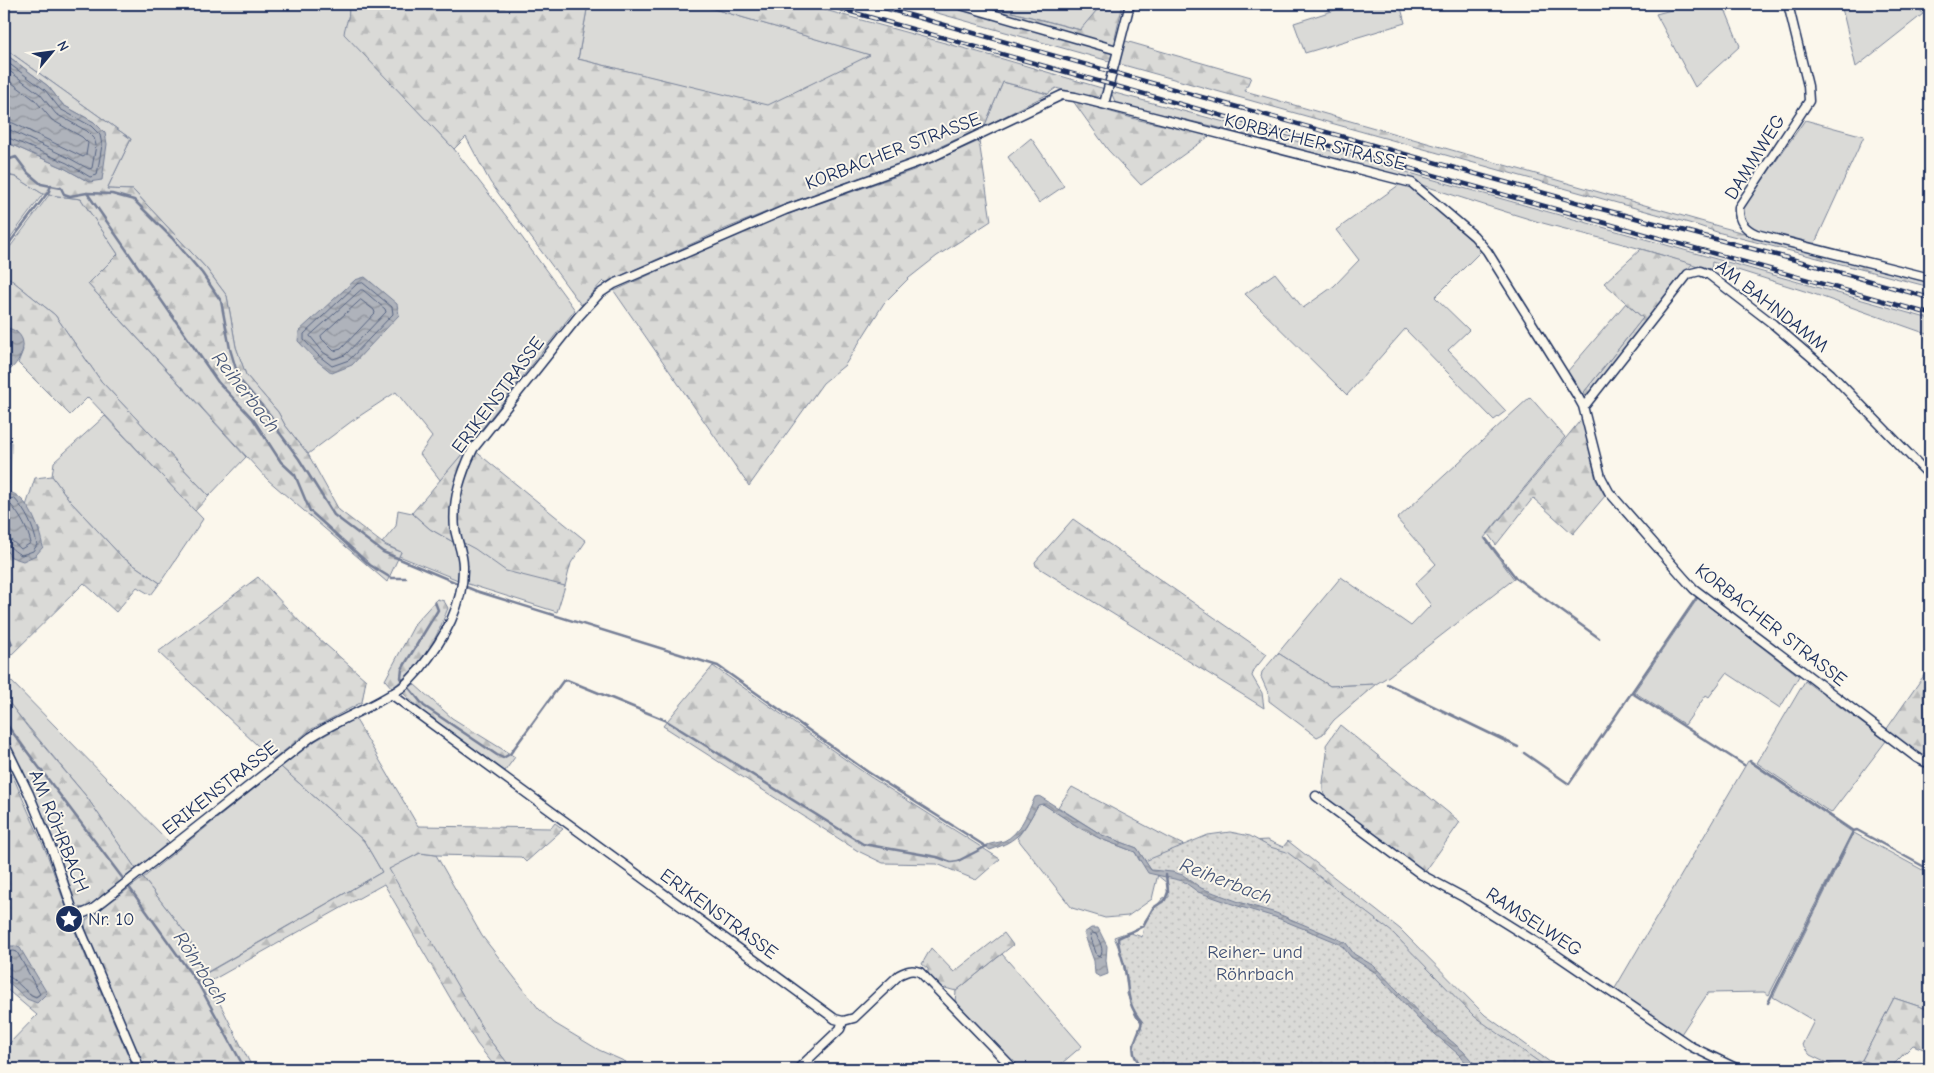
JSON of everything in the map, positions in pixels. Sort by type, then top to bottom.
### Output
[{"type":"street","points":[[957,4],[1117,50]]},
{"type":"street","points":[[1104,104],[1130,4]]},
{"type":"street","name":"DAMMWEG","points":[[1788,4],[1808,86],[1809,100],[1788,135],[1739,206],[1738,216],[1746,229],[1756,234],[1930,278]]},
{"type":"street","name":"KORBACHER STRASSE","points":[[607,287],[784,210],[941,153],[1062,95],[1104,104],[1412,183],[1474,236],[1487,251],[1582,406],[1600,477],[1609,492],[1694,588],[1917,758],[1930,762]]},
{"type":"street","name":"AM BAHNDAMM","points":[[1582,406],[1586,404],[1688,274],[1700,271],[1708,274],[1740,297],[1820,363],[1867,409],[1930,476]]},
{"type":"street","name":"ERIKENSTRASSE","points":[[74,917],[93,910],[311,737],[324,728],[400,690],[411,679],[432,654],[455,614],[463,566],[455,530],[456,496],[462,470],[474,449],[492,425],[578,317],[607,287]]},
{"type":"street","name":"ERIKENSTRASSE","points":[[391,694],[835,1019],[842,1021]]},
{"type":"street","name":"AM RÖHRBACH","points":[[4,743],[29,794],[53,852],[74,917],[140,1069]]},
{"type":"street","name":"RAMSELWEG","points":[[1316,796],[1422,875],[1465,898],[1558,956],[1692,1047],[1738,1069]]},
{"type":"street","points":[[798,1069],[840,1029],[842,1021],[854,1018],[899,975],[913,970],[920,972],[1014,1069]]},
{"type":"green space","points":[[4,4],[347,4],[349,15],[345,34],[454,149],[510,221],[575,310],[441,481],[420,454],[432,437],[396,392],[352,421],[308,454],[285,425],[278,412],[246,375],[236,347],[227,296],[206,268],[133,190],[107,189],[131,139],[4,48]]},
{"type":"green space","points":[[347,4],[588,4],[578,59],[768,105],[870,55],[697,4],[803,4],[1105,89],[1098,97],[1090,98],[1056,88],[1048,94],[1003,82],[984,127],[910,160],[781,206],[720,231],[605,283],[603,281],[581,305],[490,182],[466,137],[454,149],[344,34],[349,15]]},
{"type":"green space","points":[[588,4],[697,4],[871,55],[768,106],[578,59]]},
{"type":"green space","points":[[905,4],[981,4],[1080,30],[1102,4],[1126,4],[1122,8],[1115,38],[1251,77],[1245,91],[1718,226],[1930,283],[1930,287],[1717,232]]},
{"type":"green space","points":[[981,4],[1051,4],[1056,8],[1060,4],[1102,4],[1081,30]]},
{"type":"green space","points":[[1354,4],[1400,4],[1405,23],[1305,53],[1294,23]]},
{"type":"green space","points":[[1694,4],[1723,4],[1740,46],[1695,87],[1656,14]]},
{"type":"green space","points":[[1841,4],[1916,4],[1923,14],[1856,67]]},
{"type":"green space","points":[[4,48],[131,139],[107,189],[133,190],[206,268],[227,296],[236,347],[246,375],[278,412],[285,425],[308,454],[339,510],[386,546],[401,552],[387,582],[268,480],[88,284],[118,254],[81,199],[43,194],[16,177],[4,174],[4,139],[10,144],[64,168],[89,182],[94,122],[63,105],[48,86],[4,53]]},
{"type":"green space","points":[[1003,82],[1048,94],[984,127]]},
{"type":"green space","points":[[1111,92],[1285,138],[1930,319],[1930,335],[1814,294],[1712,262],[1711,272],[1647,251],[1509,213],[1419,184],[1415,180],[1398,175],[1212,126],[1116,104]]},
{"type":"green space","points":[[1073,101],[1139,120],[1211,135],[1141,185],[1108,150]]},
{"type":"green space","points":[[1805,120],[1864,136],[1814,245],[1770,235],[1754,229],[1746,222],[1743,213],[1743,208]]},
{"type":"green space","points":[[1031,138],[1064,186],[1039,203],[1008,157]]},
{"type":"green space","points":[[979,141],[991,221],[937,256],[909,278],[884,303],[845,365],[823,383],[749,486],[614,291],[725,240],[786,215],[914,170]]},
{"type":"green space","points":[[4,175],[16,177],[43,194],[4,246]]},
{"type":"green space","points":[[1403,182],[1413,188],[1481,251],[1435,297],[1469,330],[1448,350],[1506,411],[1494,420],[1405,329],[1347,395],[1245,294],[1275,273],[1303,308],[1334,286],[1359,260],[1336,230]]},
{"type":"green space","points":[[49,195],[81,199],[118,254],[88,284],[246,457],[209,496],[101,381],[55,315],[4,274],[4,255]]},
{"type":"green space","points":[[1641,249],[1692,264],[1585,401],[1581,396],[1643,318],[1604,283]]},
{"type":"green space","points":[[4,274],[55,315],[101,381],[209,496],[195,511],[88,397],[70,415],[18,363],[23,350],[17,332],[4,326]]},
{"type":"green space","points":[[1626,303],[1643,318],[1581,396],[1567,372]]},
{"type":"green space","points":[[1530,397],[1565,437],[1484,538],[1514,579],[1389,676],[1376,684],[1330,686],[1278,653],[1341,577],[1411,626],[1431,605],[1415,584],[1436,564],[1397,519]]},
{"type":"green space","points":[[105,416],[203,519],[160,583],[122,557],[70,501],[52,476],[54,462]]},
{"type":"green space","points":[[1583,417],[1596,480],[1605,496],[1573,534],[1533,498],[1496,545],[1488,534]]},
{"type":"green space","points":[[4,440],[11,442],[10,492],[4,496]]},
{"type":"green space","points":[[469,446],[586,541],[571,563],[565,586],[506,571],[475,549],[462,542],[455,543],[430,529],[412,513]]},
{"type":"green space","points":[[52,476],[70,501],[122,557],[160,583],[151,595],[137,587],[116,612],[84,583],[4,662],[4,547],[11,557],[40,531],[26,506],[35,478]]},
{"type":"green space","points":[[398,510],[412,513],[430,529],[455,543],[459,567],[458,580],[399,556],[401,552],[382,543],[396,526]]},
{"type":"green space","points":[[1073,519],[1267,654],[1254,670],[1252,676],[1262,693],[1264,708],[1036,566],[1035,562]]},
{"type":"green space","points":[[462,542],[543,579],[565,586],[557,612],[465,583]]},
{"type":"green space","points":[[258,577],[301,623],[366,680],[362,702],[310,730],[273,760],[158,652]]},
{"type":"green space","points":[[1698,598],[1799,676],[1780,708],[1727,673],[1709,697],[1706,695],[1685,725],[1634,692]]},
{"type":"green space","points":[[437,599],[444,601],[448,608],[438,632],[412,671],[392,688],[385,680],[416,622]]},
{"type":"green space","points":[[1278,653],[1330,686],[1376,684],[1334,720],[1323,734],[1317,737],[1269,701],[1269,695],[1261,677],[1262,672]]},
{"type":"green space","points":[[713,666],[869,776],[1000,859],[976,880],[937,864],[883,863],[858,851],[663,726]]},
{"type":"green space","points":[[1927,671],[1923,692],[1927,747],[1926,752],[1922,754],[1916,752],[1886,730]]},
{"type":"green space","points":[[4,674],[169,842],[136,869],[86,796],[6,700],[4,696]]},
{"type":"green space","points":[[1805,681],[1886,741],[1831,813],[1757,763]]},
{"type":"green space","points":[[414,684],[452,718],[515,757],[505,771],[422,711],[403,693]]},
{"type":"green space","points":[[4,696],[29,729],[86,796],[136,869],[86,908],[76,907],[58,849],[32,790],[4,734]]},
{"type":"green space","points":[[355,718],[418,826],[551,828],[555,823],[563,829],[526,862],[521,857],[420,853],[389,869],[488,1038],[512,1069],[497,1069],[477,1044],[384,884],[209,982],[253,1069],[145,1069],[85,933],[86,920],[143,878],[187,935],[205,974],[382,872],[364,841],[281,767],[315,741]]},
{"type":"green space","points":[[1340,725],[1460,822],[1425,872],[1325,798],[1323,782],[1327,754],[1326,745]]},
{"type":"green space","points":[[4,756],[47,854],[73,927],[134,1069],[4,1069],[4,1049],[37,1015],[4,987]]},
{"type":"green space","points":[[1748,761],[1852,832],[1769,995],[1764,992],[1708,993],[1681,1034],[1614,990]]},
{"type":"green space","points":[[281,767],[364,841],[382,872],[204,974],[187,935],[143,878]]},
{"type":"green space","points":[[1072,787],[1194,850],[1267,840],[1283,847],[1288,841],[1400,929],[1485,1015],[1554,1065],[1556,1069],[1479,1069],[1151,870],[1137,848],[1102,835],[1058,807]]},
{"type":"green space","points":[[1043,804],[1101,839],[1135,852],[1139,860],[1158,874],[1152,899],[1128,916],[1105,918],[1072,908],[1017,838],[1038,805]]},
{"type":"green space","name":"Reiher- und Röhrbach","points":[[1230,832],[1250,836],[1270,847],[1287,852],[1392,932],[1475,1017],[1549,1069],[1145,1069],[1138,1061],[1133,1050],[1133,1043],[1142,1029],[1127,994],[1128,981],[1121,953],[1114,937],[1128,932],[1142,937],[1145,920],[1163,898],[1169,897],[1168,884],[1151,870],[1145,861],[1208,835]]},
{"type":"green space","points":[[1854,833],[1930,874],[1930,1010],[1894,998],[1862,1060],[1839,1069],[1810,1055],[1802,1045],[1814,1021],[1773,997]]},
{"type":"green space","points":[[420,853],[436,855],[482,936],[539,1009],[554,1023],[599,1050],[626,1062],[621,1069],[512,1069],[488,1038],[388,869]]},
{"type":"green space","points":[[1004,933],[1013,945],[956,991],[945,988],[943,990],[928,973],[928,969],[922,964],[931,948],[954,972]]},
{"type":"green space","points":[[1002,954],[1082,1046],[1055,1069],[1018,1069],[955,1002],[956,991]]},
{"type":"green space","points":[[1894,998],[1930,1010],[1930,1069],[1929,1051],[1913,1045],[1889,1069],[1880,1069],[1862,1060]]},
{"type":"water","points":[[4,53],[48,86],[63,105],[94,122],[105,133],[107,144],[102,180],[89,182],[64,168],[10,144],[4,139]]},
{"type":"water","points":[[365,277],[397,304],[399,315],[352,365],[332,373],[298,341],[299,331],[355,280]]},
{"type":"water","points":[[4,326],[20,335],[23,345],[17,362],[10,370],[6,369],[4,372]]},
{"type":"water","points":[[10,492],[28,507],[39,531],[43,547],[36,555],[23,561],[11,557],[4,547],[4,496]]},
{"type":"water","points":[[1039,796],[1102,835],[1137,848],[1151,870],[1183,875],[1201,888],[1276,913],[1346,943],[1354,954],[1374,966],[1423,1017],[1463,1051],[1479,1069],[1472,1069],[1458,1054],[1420,1021],[1376,973],[1351,957],[1336,942],[1275,917],[1198,892],[1183,881],[1148,873],[1135,852],[1101,839],[1043,804],[1038,805],[1020,834],[990,850],[985,846],[1010,838],[1023,822],[1035,797]]},
{"type":"water","points":[[1091,928],[1098,928],[1107,946],[1108,974],[1100,977],[1095,974],[1094,961],[1084,933]]},
{"type":"water","points":[[8,946],[20,948],[47,993],[37,1003],[27,999],[4,978],[4,948]]},
{"type":"waterway","points":[[4,161],[16,157],[28,173],[41,184],[61,188],[64,194],[70,196],[87,193],[112,194],[134,200],[172,238],[202,273],[221,301],[230,349],[239,379],[271,416],[279,432],[299,459],[334,515],[383,552],[476,591],[718,666],[868,772],[985,846]]},
{"type":"waterway","name":"Röhrbach","points":[[4,250],[49,191],[51,185]]},
{"type":"waterway","name":"Reiherbach","points":[[87,193],[218,382],[253,419],[281,462],[295,475],[310,511],[370,565],[391,578],[406,578]]},
{"type":"waterway","points":[[1486,539],[1516,578],[1599,638]]},
{"type":"waterway","points":[[1524,753],[1569,784],[1697,597]]},
{"type":"waterway","points":[[435,602],[438,610],[402,669],[401,678],[424,706],[503,758],[510,754],[563,681],[567,680],[665,720],[863,844],[937,857],[951,862],[958,861],[987,846]]},
{"type":"waterway","name":"Röhrbach","points":[[4,626],[12,644],[4,650]]},
{"type":"waterway","points":[[1928,682],[1930,672]]},
{"type":"waterway","points":[[1387,684],[1518,747]]},
{"type":"waterway","points":[[1632,693],[1744,765]]},
{"type":"waterway","name":"Röhrbach","points":[[4,721],[124,880]]},
{"type":"waterway","points":[[1750,761],[1853,831],[1857,830],[1930,870]]},
{"type":"waterway","points":[[1768,1003],[1853,832]]},
{"type":"waterway","points":[[1145,1069],[1138,1061],[1134,1051],[1135,1041],[1142,1022],[1131,1003],[1118,938],[1143,926],[1153,908],[1165,900],[1168,892],[1166,875]]},
{"type":"waterway","name":"Röhrbach","points":[[129,887],[199,985],[245,1069]]},
{"type":"railway","points":[[823,4],[1930,314]]},
{"type":"railway","points":[[870,4],[1594,207],[1930,298]]},
{"type":"place","name":"Nr. 10","points":[[69,919]]}]
